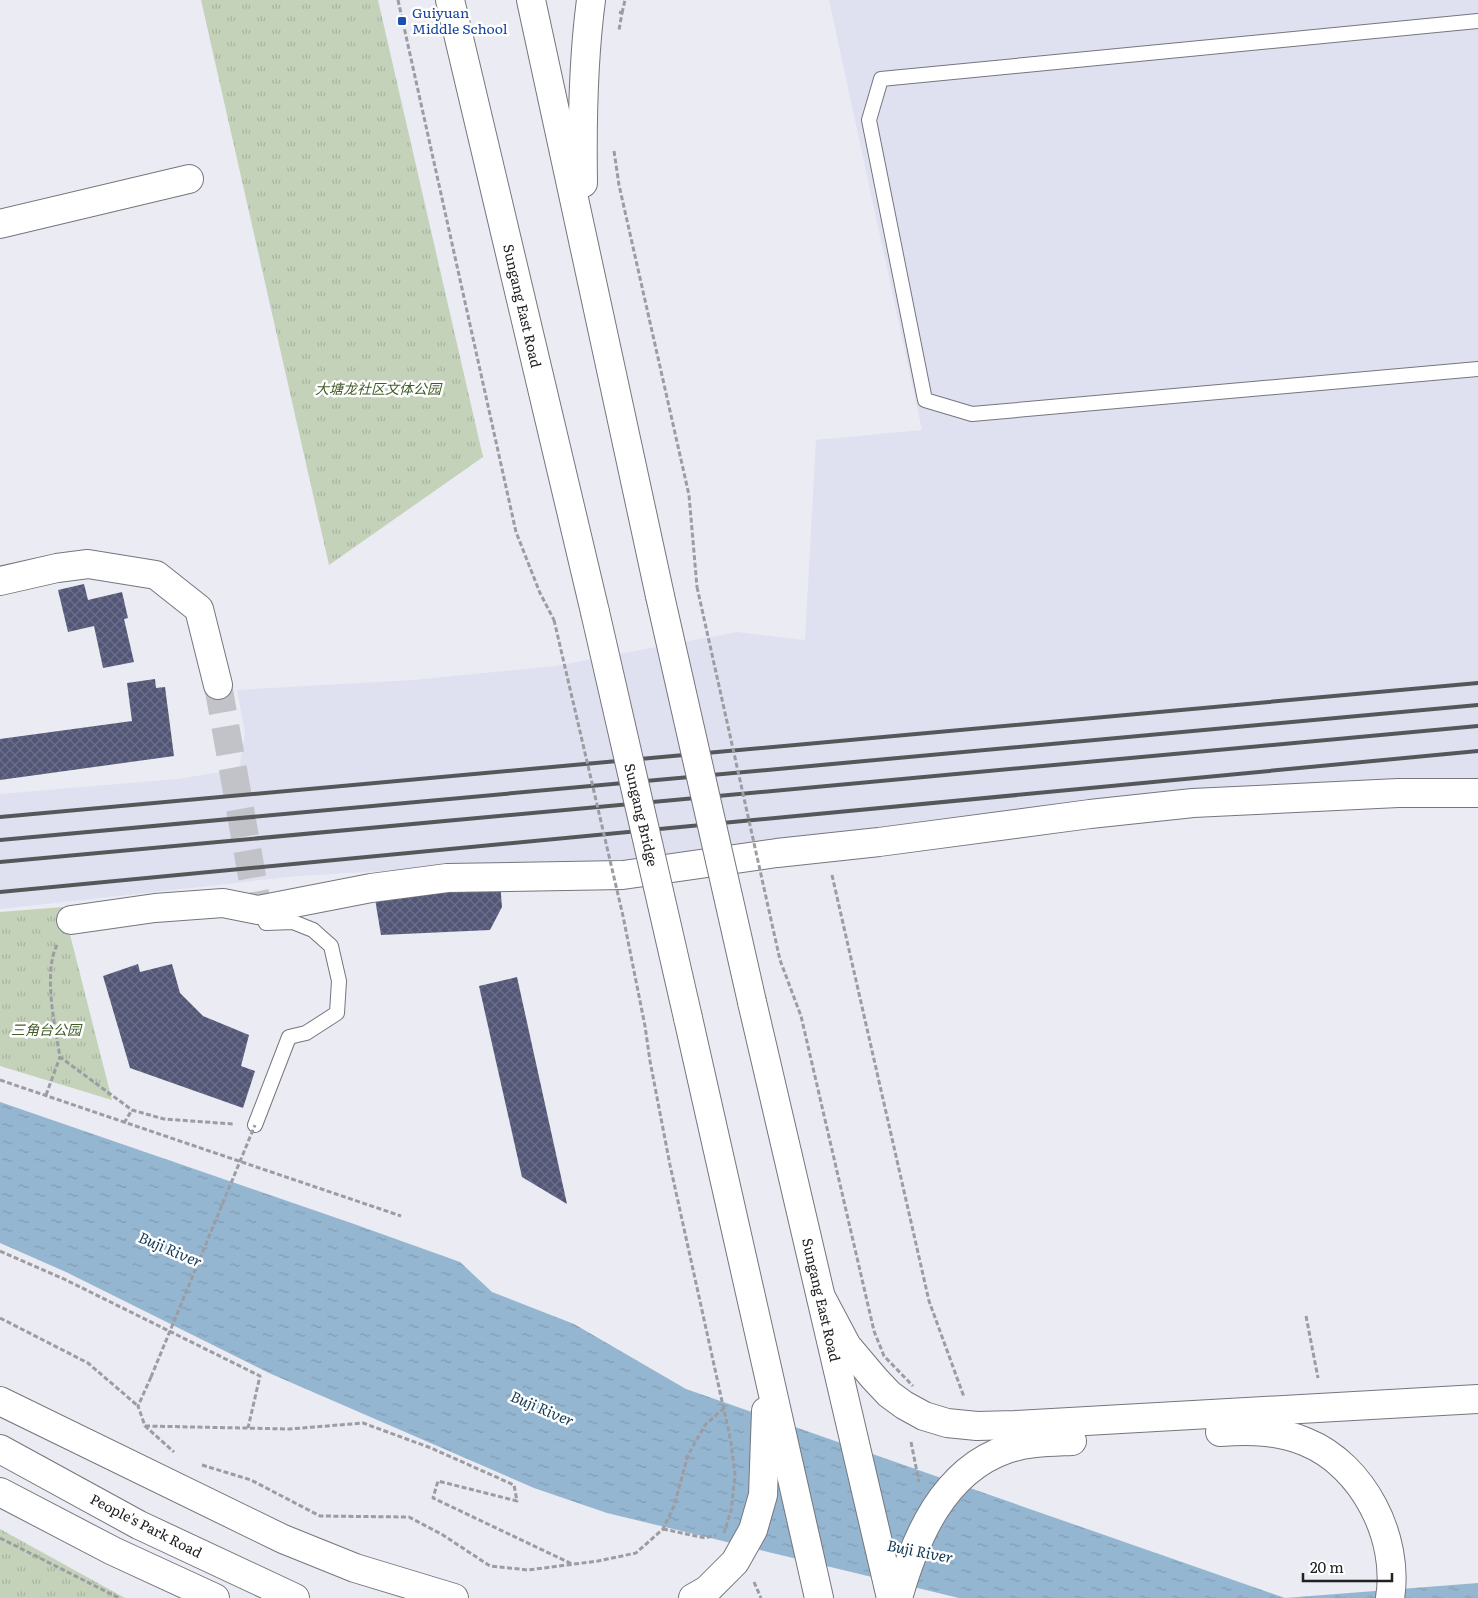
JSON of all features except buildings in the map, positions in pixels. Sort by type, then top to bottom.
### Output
[{"type":"main road","name":"Sungang East Road","points":[[450,0],[595,612]]},
{"type":"main road","points":[[585,250],[582,138],[591,0]]},
{"type":"main road","points":[[532,5],[585,250]]},
{"type":"main road","points":[[0,224],[189,179]]},
{"type":"main road","name":"Sungang East Road","points":[[585,250],[660,596],[752,1002],[891,1598]]},
{"type":"main road","points":[[0,581],[57,568],[88,564],[156,575],[199,609],[218,685]]},
{"type":"main road","name":"Sungang Bridge","points":[[595,612],[767,1372]]},
{"type":"main road","points":[[71,920],[155,908],[223,903],[258,910],[371,888],[447,878],[623,875],[777,853],[1193,803],[1398,794],[1478,793]]},
{"type":"main road","points":[[820,1297],[847,1346],[874,1378],[904,1405],[924,1416],[946,1423],[978,1426],[1156,1426],[1243,1430],[1270,1432],[1306,1442],[1332,1456],[1360,1484],[1374,1508],[1386,1534],[1391,1563],[1390,1598]]},
{"type":"main road","points":[[700,1594],[735,1562],[753,1530],[763,1495],[767,1372]]},
{"type":"main road","points":[[767,1372],[819,1598]]},
{"type":"main road","points":[[898,1598],[907,1566],[928,1520],[958,1479],[980,1462],[1008,1449],[1156,1426],[1478,1399]]},
{"type":"main road","points":[[0,1400],[283,1539],[356,1568],[454,1598]]},
{"type":"main road","name":"People's Park Road","points":[[0,1449],[139,1525],[294,1598]]},
{"type":"main road","points":[[0,1492],[113,1551],[215,1598]]},
{"type":"lane","points":[[1478,21],[880,79],[869,120],[925,400],[972,414],[1478,369]]},
{"type":"lane","points":[[250,1125],[288,1037],[306,1033],[337,1013],[340,980],[331,946],[313,930],[293,922],[266,923],[258,910]]},
{"type":"path","points":[[398,0],[516,532],[540,593],[554,620],[623,916],[646,1026],[650,1061],[670,1165],[731,1442],[735,1475],[730,1512],[724,1533],[705,1538],[663,1529]]},
{"type":"path","points":[[619,32],[625,0]]},
{"type":"path","points":[[615,11],[622,13]]},
{"type":"path","points":[[614,150],[620,185],[689,495],[697,587],[780,960],[801,1016],[874,1331],[884,1356],[913,1386]]},
{"type":"path","points":[[825,848],[929,1301],[966,1404]]},
{"type":"path","points":[[46,1095],[60,1057],[50,996],[53,953],[71,920]]},
{"type":"path","points":[[60,1057],[132,1110],[164,1119],[237,1124]]},
{"type":"path","points":[[0,1080],[401,1216]]},
{"type":"path","points":[[124,1123],[132,1110]]},
{"type":"path","points":[[138,1406],[250,1125]]},
{"type":"path","points":[[0,1251],[64,1279],[260,1376],[248,1428]]},
{"type":"path","points":[[1306,1316],[1320,1386]]},
{"type":"path","points":[[0,1318],[88,1363],[138,1406],[145,1426],[175,1452]]},
{"type":"path","points":[[199,1464],[251,1480],[320,1516],[409,1517],[443,1535],[490,1566],[528,1570],[572,1565],[636,1553],[663,1529],[674,1506],[688,1455],[705,1425],[724,1408]]},
{"type":"path","points":[[145,1426],[290,1429],[363,1422],[431,1448],[514,1485],[517,1501],[438,1481],[434,1498],[572,1565]]},
{"type":"path","points":[[910,1436],[919,1482]]},
{"type":"path","points":[[0,1538],[120,1598]]},
{"type":"shaded area","points":[[829,0],[1478,0],[1478,781],[1297,787],[766,840],[600,864],[450,867],[298,876],[0,909],[0,794],[178,779],[239,769],[245,733],[237,690],[413,680],[555,666],[737,632],[805,640],[816,440],[922,430]]},
{"type":"green space","name":"大塘龙社区文体公园","points":[[201,0],[378,0],[483,457],[329,565]]},
{"type":"green space","name":"三角台公园","points":[[63,907],[112,1100],[0,1066],[0,912]]},
{"type":"green space","points":[[0,1529],[125,1598],[0,1598]]},
{"type":"water","name":"Buji River","points":[[0,1102],[460,1262],[492,1292],[574,1324],[686,1389],[1285,1598],[959,1598],[607,1513],[534,1488],[269,1373],[66,1272],[0,1243]]},
{"type":"water","points":[[1478,1583],[1478,1598],[1285,1598]]},
{"type":"tunnel","points":[[218,685],[258,910]]},
{"type":"railway","points":[[0,817],[1478,683]]},
{"type":"railway","points":[[0,840],[1478,705]]},
{"type":"railway","points":[[0,862],[1478,726]]},
{"type":"railway","points":[[0,892],[1478,751]]},
{"type":"place","name":"Guiyuan Middle School","points":[[402,21]]}]
